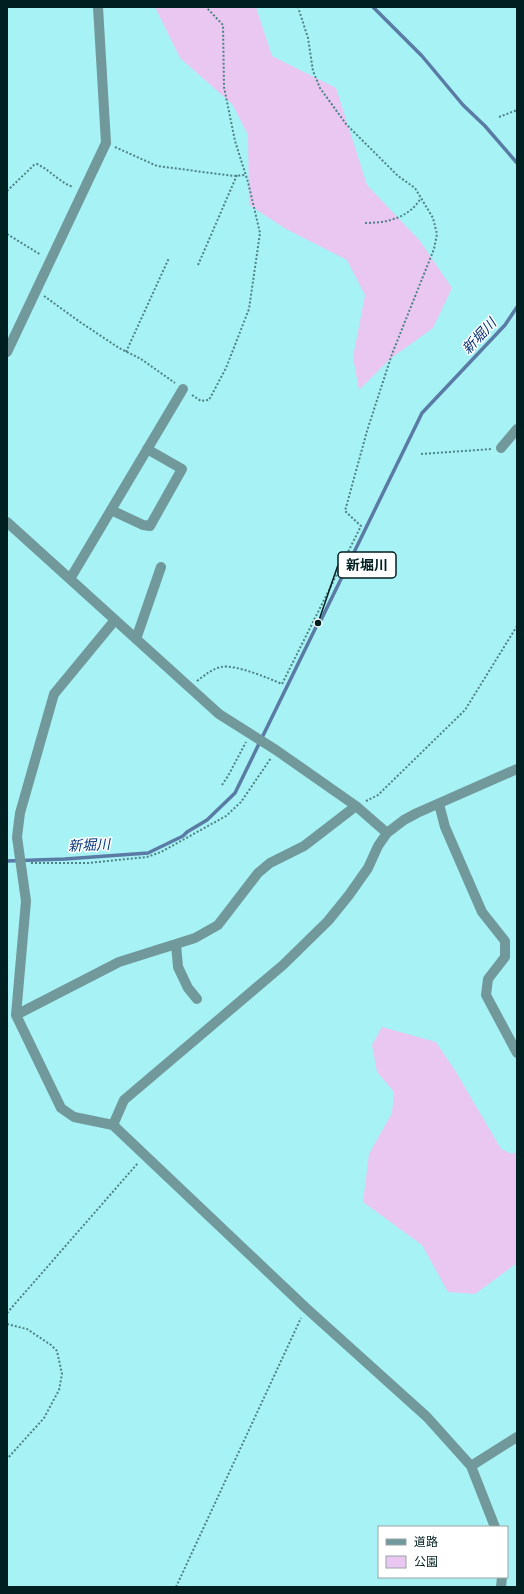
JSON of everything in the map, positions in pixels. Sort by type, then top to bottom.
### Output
[{"type":"street","points":[[7,352],[106,142],[98,7]]},
{"type":"street","points":[[70,579],[183,389]]},
{"type":"street","points":[[501,448],[517,429]]},
{"type":"street","points":[[111,510],[143,525],[150,526],[182,469],[147,449]]},
{"type":"street","points":[[7,522],[219,714],[276,750],[356,806],[387,833]]},
{"type":"street","points":[[136,639],[161,567]]},
{"type":"street","points":[[116,620],[54,694],[20,813],[17,837],[22,863],[26,901],[16,1016],[61,1108],[74,1116],[113,1125],[306,1308],[428,1417],[471,1466],[495,1526]]},
{"type":"street","points":[[113,1125],[124,1100],[283,965],[328,921],[368,868],[378,846],[387,833],[404,820],[517,769]]},
{"type":"street","points":[[439,804],[445,827],[482,912],[505,941],[505,957],[488,979],[486,995],[517,1053]]},
{"type":"street","points":[[16,1016],[119,962],[195,938],[218,925],[258,873],[270,863],[304,846],[356,806]]},
{"type":"street","points":[[176,944],[178,967],[188,988],[197,999]]},
{"type":"street","points":[[471,1466],[517,1437]]},
{"type":"path","points":[[36,290],[80,322],[126,352],[141,359],[201,401],[209,400],[226,368],[248,309],[260,234],[235,141],[224,87],[223,25],[206,7]]},
{"type":"path","points":[[190,687],[209,671],[222,666],[251,672],[282,684],[361,526],[345,511],[367,431],[392,354],[434,249],[437,234],[433,218],[415,188],[398,176],[346,124],[320,88],[313,71],[308,38],[298,7]]},
{"type":"path","points":[[499,117],[517,110]]},
{"type":"path","points":[[106,142],[157,166],[237,176],[245,175]]},
{"type":"path","points":[[7,191],[34,165],[37,164],[44,167],[51,174],[66,184],[84,190]]},
{"type":"path","points":[[198,265],[237,176]]},
{"type":"path","points":[[365,223],[378,223],[395,219],[414,209],[421,198]]},
{"type":"path","points":[[7,234],[50,261]]},
{"type":"path","points":[[126,352],[169,258]]},
{"type":"path","points":[[421,454],[501,448]]},
{"type":"path","points":[[356,806],[378,795],[464,710],[517,626]]},
{"type":"path","points":[[222,785],[250,734]]},
{"type":"path","points":[[22,863],[88,863],[147,857],[161,852],[226,816],[242,802],[276,750]]},
{"type":"path","points":[[7,1313],[145,1156]]},
{"type":"path","points":[[176,1587],[306,1308]]},
{"type":"path","points":[[7,1324],[27,1329],[51,1345],[57,1351],[62,1374],[59,1390],[44,1418],[7,1459]]},
{"type":"green space","points":[[155,7],[256,7],[272,56],[336,88],[367,185],[420,241],[452,288],[433,328],[390,359],[359,390],[353,357],[365,295],[347,260],[286,229],[249,205],[248,135],[232,104],[180,58]]},
{"type":"green space","points":[[382,1027],[436,1042],[456,1072],[501,1149],[512,1154],[517,1151],[517,1263],[475,1294],[448,1292],[422,1245],[363,1202],[369,1154],[392,1113],[394,1092],[377,1072],[372,1045]]},
{"type":"waterway","name":"新堀川","points":[[373,7],[422,56],[463,105],[485,126],[517,163]]},
{"type":"waterway","name":"新堀川","points":[[7,861],[65,859],[148,853],[183,836],[207,820],[235,793],[422,413],[505,325],[517,307]]},
{"type":"place","name":"新堀川","points":[[318,623]]}]
